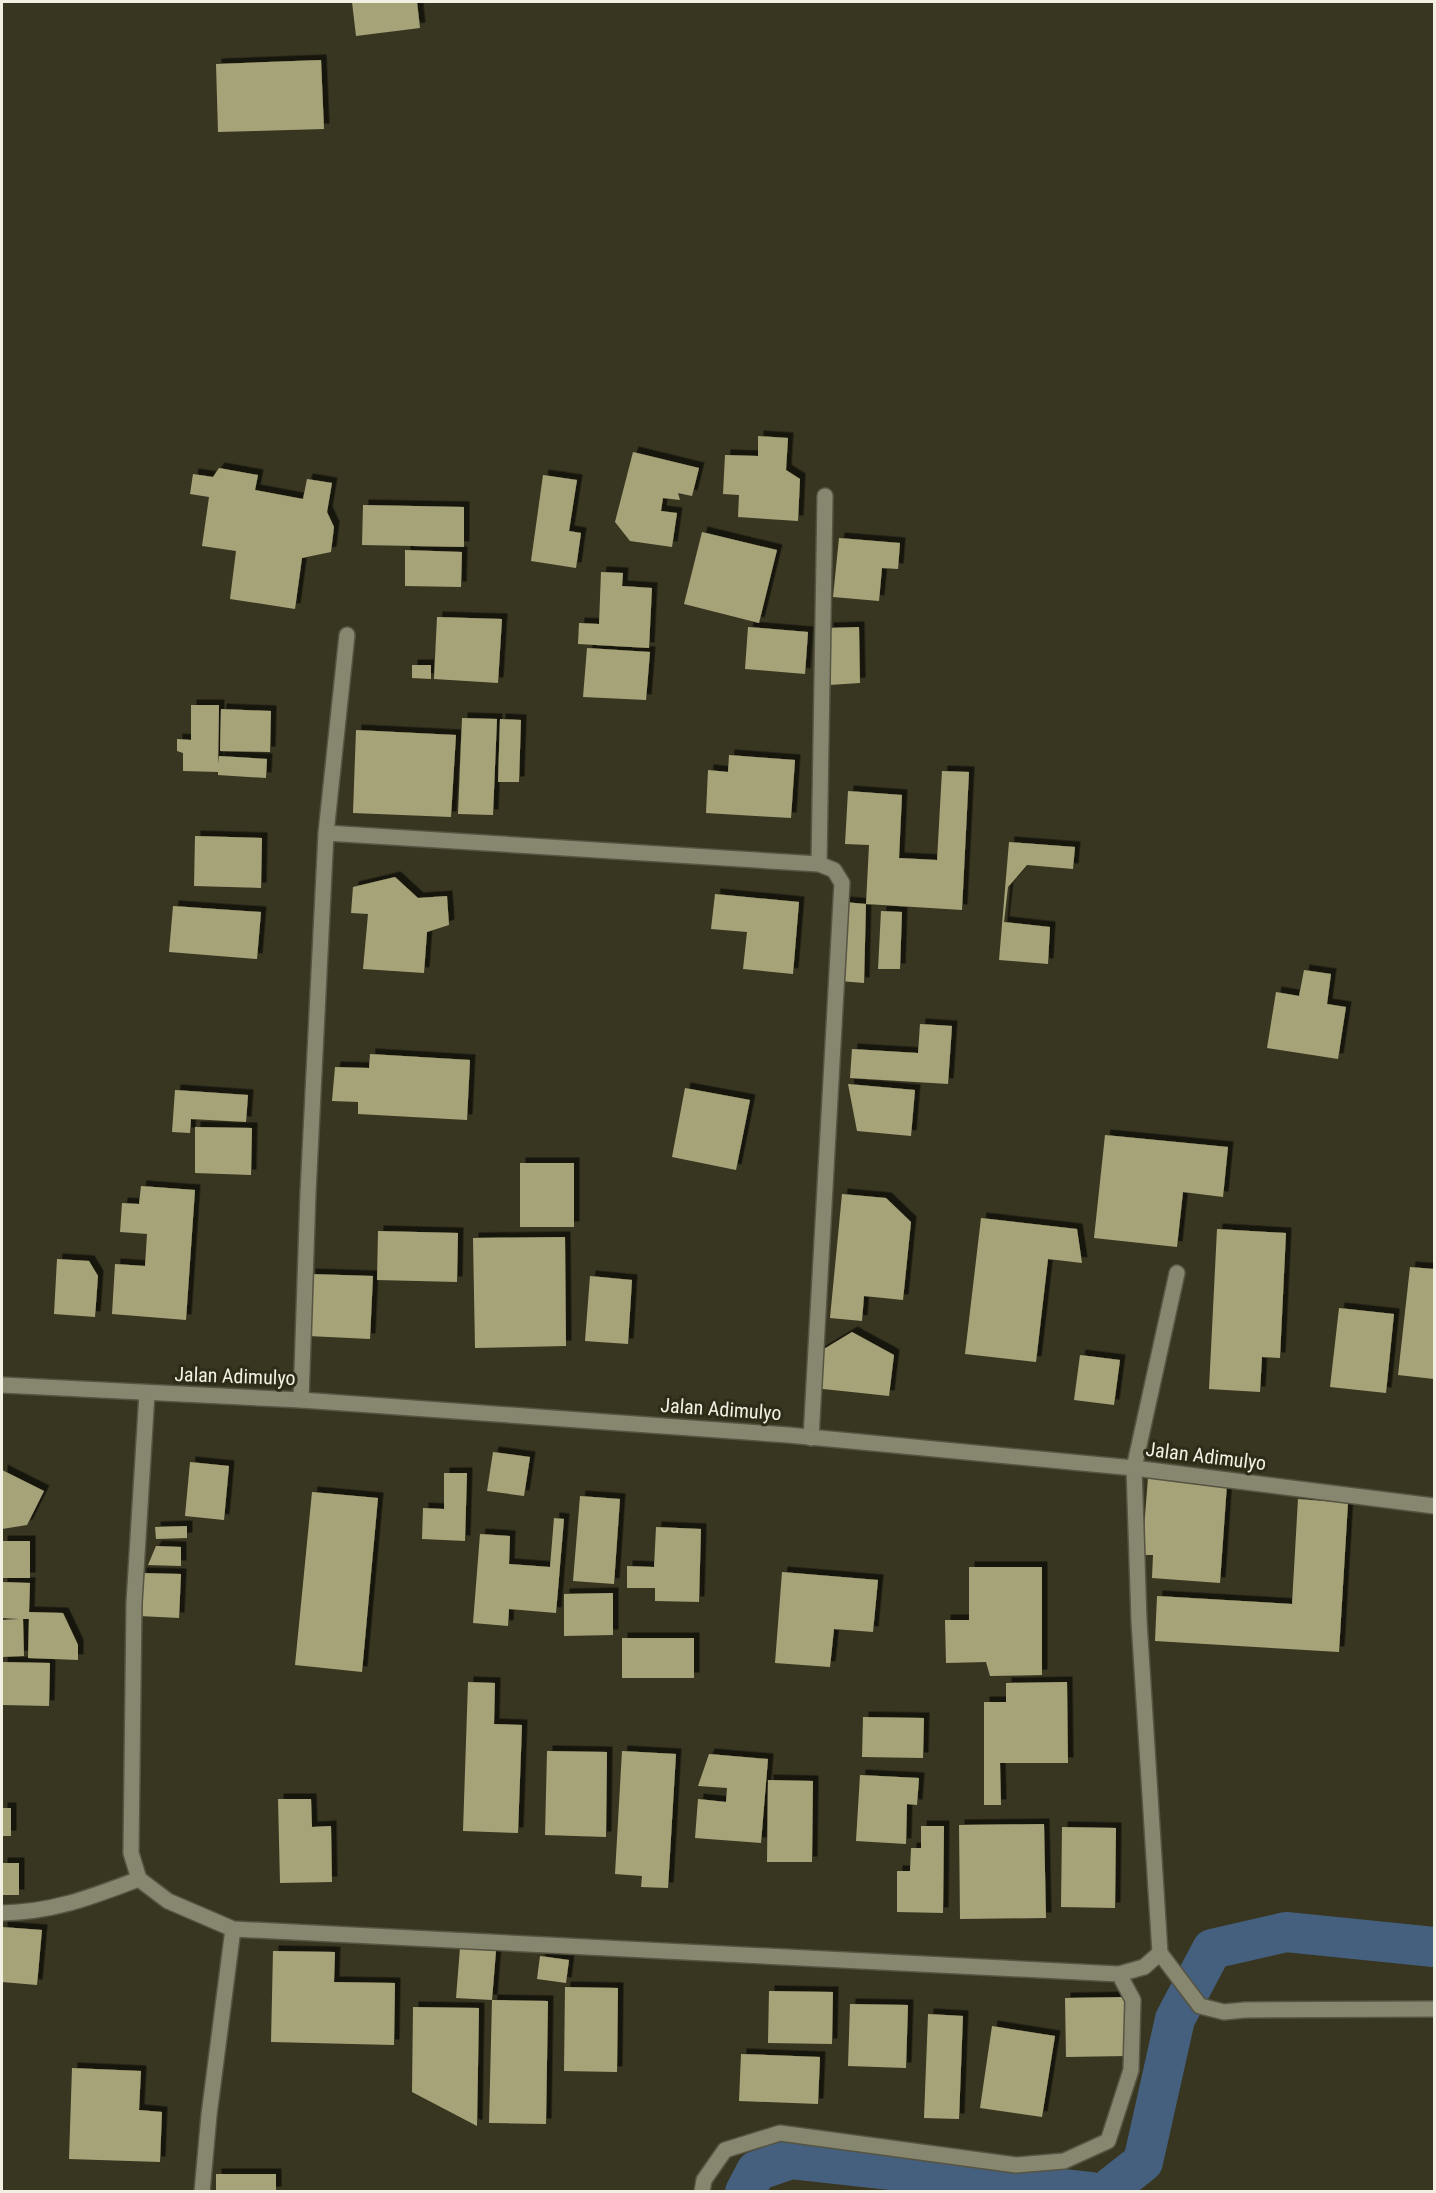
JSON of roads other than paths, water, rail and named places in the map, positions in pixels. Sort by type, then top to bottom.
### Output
[{"type":"street","points":[[819,864],[825,496]]},
{"type":"street","points":[[301,1400],[308,1193],[326,833],[347,635]]},
{"type":"street","points":[[326,833],[819,864],[834,870],[842,883],[811,1438]]},
{"type":"street","points":[[1177,1273],[1134,1468],[1139,1622],[1165,1960],[1200,2006],[1224,2012],[1434,2009]]},
{"type":"street","name":"Jalan Adimulyo","points":[[2,1385],[301,1400],[811,1438],[1134,1468],[1434,1506]]},
{"type":"street","points":[[147,1393],[134,1603],[131,1854],[139,1879],[168,1900],[233,1929],[1119,1974],[1165,1960]]},
{"type":"street","points":[[2,1912],[32,1912],[77,1902],[139,1879]]},
{"type":"street","points":[[202,2192],[209,2115],[233,1929]]},
{"type":"street","points":[[702,2192],[705,2180],[725,2150],[780,2133],[1016,2165],[1064,2160],[1108,2141],[1131,2070],[1132,2000],[1119,1974]]},
{"type":"waterway","points":[[1105,2192],[1143,2162],[1175,2019],[1212,1949],[1286,1932],[1434,1947]]},
{"type":"waterway","points":[[745,2192],[756,2171],[791,2159],[1090,2192]]}]
